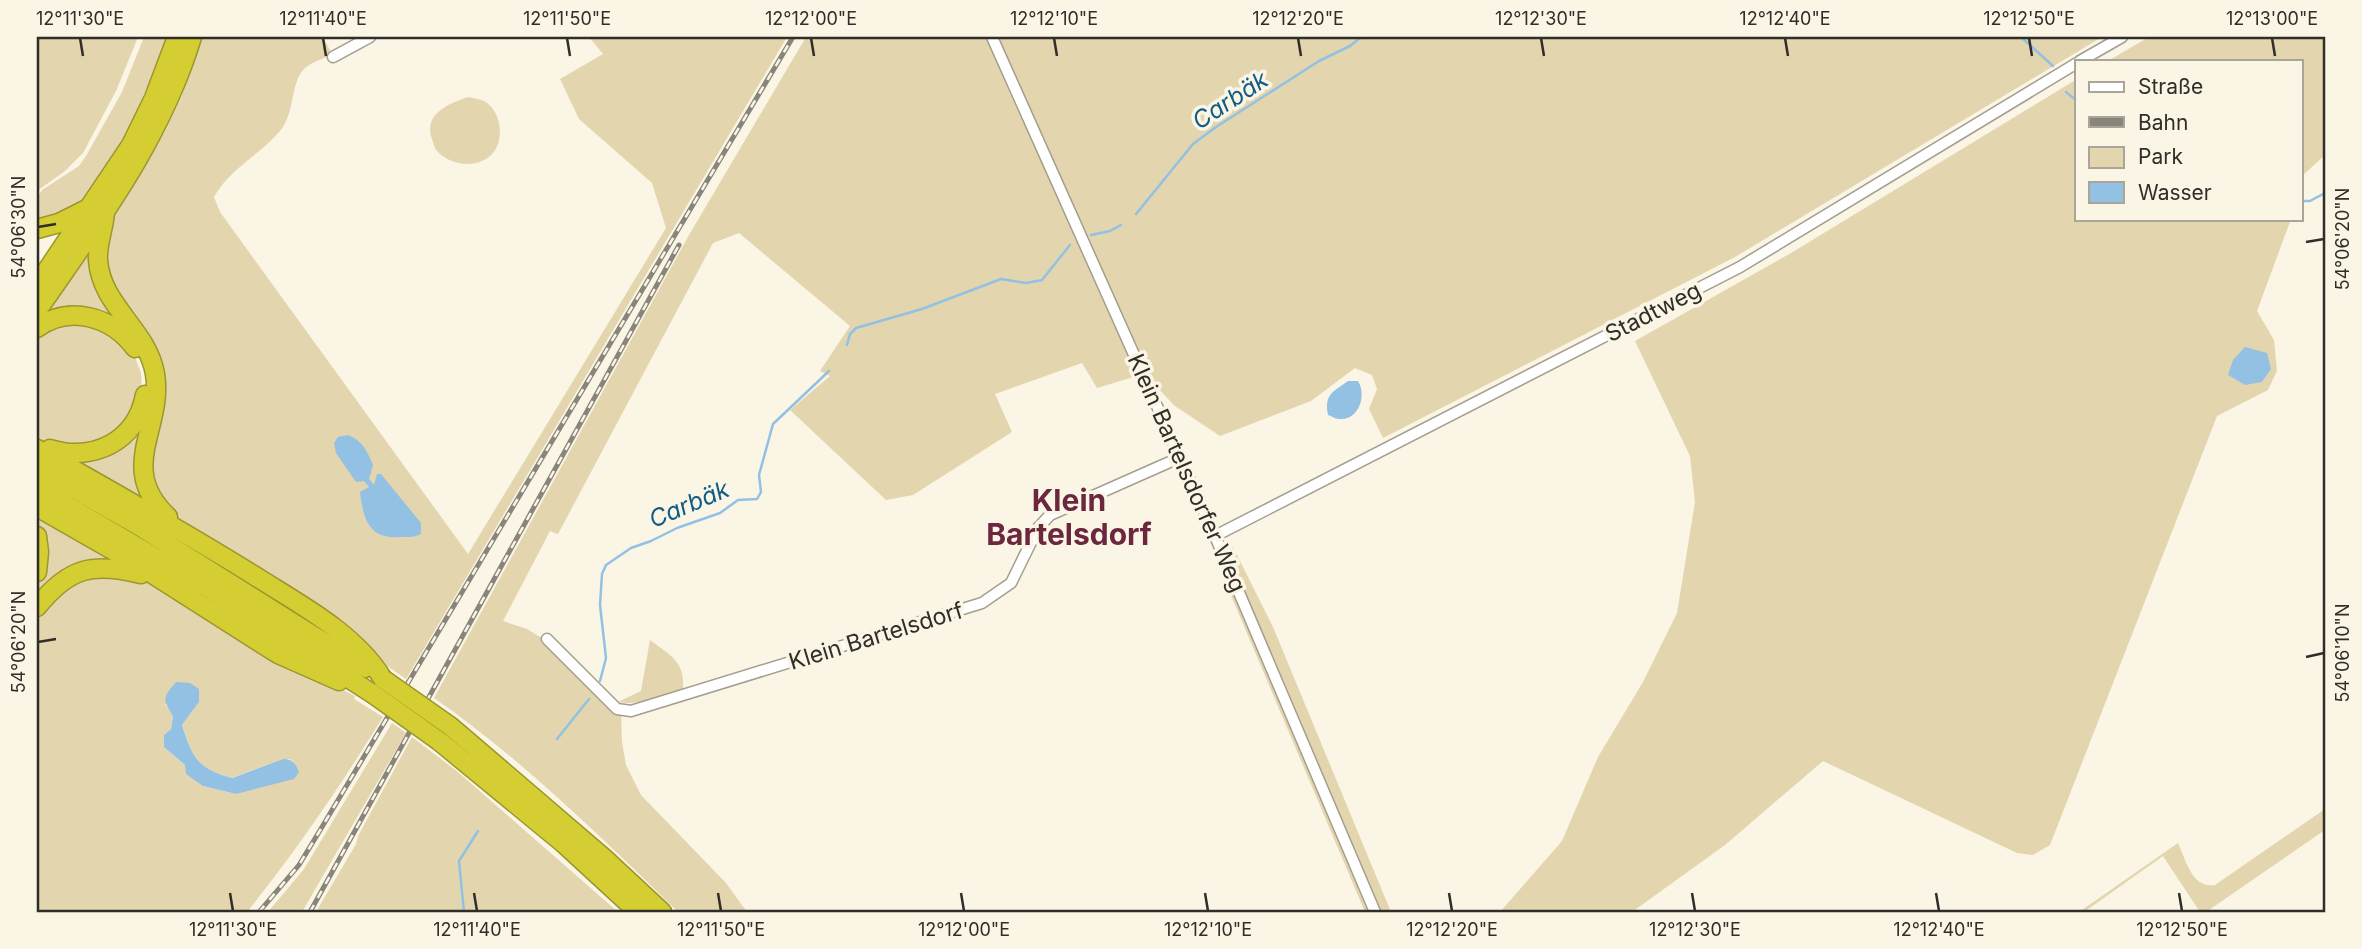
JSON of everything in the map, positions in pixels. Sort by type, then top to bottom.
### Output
[{"type":"highway","points":[[37,310],[98,210],[154,98],[177,37]]},
{"type":"highway","points":[[37,285],[150,140],[174,89],[192,37]]},
{"type":"highway","points":[[37,229],[98,210]]},
{"type":"highway","points":[[98,210],[100,274],[109,296],[144,343],[155,375],[155,398],[144,451],[144,478],[153,500],[180,529]]},
{"type":"highway","points":[[37,327],[52,319],[66,316],[103,321],[121,333],[135,348],[142,362],[145,383],[140,412],[121,439],[110,446],[85,453],[37,448]]},
{"type":"highway","points":[[37,448],[180,529],[314,614],[373,663],[378,687]]},
{"type":"highway","points":[[37,468],[150,533],[378,687],[439,741],[553,834],[638,912]]},
{"type":"highway","points":[[37,488],[378,687],[450,726],[604,858],[662,912]]},
{"type":"highway","points":[[37,507],[278,654],[378,687]]},
{"type":"highway","points":[[37,536],[37,572]]},
{"type":"highway","points":[[37,607],[57,585],[89,569],[121,568],[153,576]]},
{"type":"street","points":[[333,57],[370,37]]},
{"type":"street","name":"Klein Bartelsdorfer Weg","points":[[992,37],[1181,457],[1375,912]]},
{"type":"street","name":"Stadtweg","points":[[2082,60],[2122,37]]},
{"type":"street","name":"Stadtweg","points":[[1215,536],[1740,267],[2075,64]]},
{"type":"street","name":"Klein Bartelsdorf","points":[[547,639],[617,709],[631,711],[982,603],[1011,583],[1038,528],[1050,514],[1181,457]]},
{"type":"green space","points":[[37,37],[138,37],[116,91],[83,153],[65,171],[37,191]]},
{"type":"green space","points":[[144,37],[168,37],[132,123],[82,202],[37,225],[37,198],[42,190],[79,166],[86,156],[122,92]]},
{"type":"green space","points":[[202,37],[323,37],[332,54],[303,70],[296,84],[285,124],[263,148],[228,178],[214,197],[220,212],[468,554],[666,228],[652,183],[579,119],[560,79],[603,54],[589,37],[787,37],[406,679],[176,519],[149,483],[160,386],[103,273],[107,228],[165,132],[181,98]]},
{"type":"green space","points":[[806,37],[988,37],[1140,375],[1097,388],[1082,363],[995,394],[1012,432],[913,495],[886,500],[790,410],[830,376],[820,371],[850,326],[739,233],[713,243],[558,534],[550,531],[503,621],[527,629],[548,642],[621,713],[626,765],[641,795],[726,883],[747,912],[678,912],[530,773],[434,698],[689,235]]},
{"type":"green space","points":[[997,37],[2102,37],[1735,257],[1383,438],[1369,409],[1377,389],[1372,375],[1355,368],[1311,401],[1220,436],[1175,406],[1150,380]]},
{"type":"green space","points":[[2149,37],[2325,37],[2325,155],[2302,176],[2302,60],[2110,60]]},
{"type":"green space","points":[[2075,80],[2075,220],[2291,220],[2257,311],[2274,340],[2277,371],[2268,390],[2217,416],[2050,845],[2033,855],[2017,853],[1823,761],[1725,845],[1632,912],[1500,912],[1562,841],[1598,757],[1643,682],[1677,613],[1695,502],[1690,456],[1635,341],[1791,253]]},
{"type":"green space","points":[[468,97],[490,105],[497,118],[500,133],[493,153],[481,162],[466,164],[451,161],[438,152],[430,130],[439,111]]},
{"type":"green space","points":[[93,243],[95,270],[100,286],[148,360],[153,393],[142,443],[141,476],[147,494],[161,516],[61,459],[62,456],[82,457],[95,454],[114,446],[138,425],[148,399],[148,373],[138,348],[120,327],[96,315],[68,312],[37,323]]},
{"type":"green space","points":[[86,319],[132,349],[141,373],[142,393],[139,404],[107,442],[60,449],[37,441],[37,331]]},
{"type":"green space","points":[[37,510],[125,562],[37,595],[40,534]]},
{"type":"green space","points":[[1233,547],[1273,627],[1391,912],[1365,912],[1222,574],[1235,568],[1228,553]]},
{"type":"green space","points":[[80,576],[137,576],[267,651],[355,696],[354,699],[383,717],[318,817],[247,912],[37,912],[37,612]],"holes":[[[199,702],[182,725],[198,760],[211,770],[231,778],[283,759],[290,759],[295,763],[236,794],[203,786],[185,765],[164,747],[164,735],[171,729],[173,715],[165,704]]]},
{"type":"green space","points":[[650,640],[670,655],[679,666],[683,690],[643,702],[618,702],[641,691]]},
{"type":"green space","points":[[392,723],[406,733],[302,912],[268,912],[304,869]]},
{"type":"green space","points":[[412,737],[458,772],[618,912],[316,912],[356,844]]},
{"type":"green space","points":[[2325,809],[2325,830],[2206,912],[2200,912],[2163,856],[2084,912],[2079,912],[2178,843],[2195,878],[2201,883],[2215,885]]},
{"type":"water","points":[[2245,347],[2267,353],[2271,369],[2262,382],[2245,385],[2228,375],[2233,360]]},
{"type":"water","points":[[1348,381],[1358,381],[1361,387],[1361,400],[1356,412],[1346,419],[1328,415],[1329,398]]},
{"type":"water","points":[[348,435],[361,443],[369,455],[373,465],[369,479],[374,485],[377,474],[381,474],[421,523],[421,534],[388,537],[369,525],[360,492],[369,487],[364,481],[356,482],[336,453],[334,443],[338,437]]},
{"type":"water","points":[[176,682],[190,683],[199,689],[199,702],[182,725],[189,746],[204,766],[232,778],[286,759],[293,762],[299,772],[294,779],[236,794],[203,786],[186,774],[185,765],[164,747],[164,735],[171,729],[173,716],[166,698]]},
{"type":"waterway","name":"Carbäk","points":[[1136,214],[1193,144],[1319,61],[1350,46],[1361,37]]},
{"type":"waterway","points":[[2021,37],[2053,66]]},
{"type":"waterway","points":[[2066,92],[2075,99]]},
{"type":"waterway","points":[[2302,201],[2310,201],[2325,193]]},
{"type":"waterway","name":"Carbäk","points":[[1091,235],[1110,231],[1121,225]]},
{"type":"waterway","name":"Carbäk","points":[[847,345],[850,334],[856,328],[922,309],[1001,279],[1026,283],[1042,280],[1070,245]]},
{"type":"waterway","name":"Carbäk","points":[[600,681],[606,658],[600,605],[602,574],[606,565],[631,548],[720,513],[738,500],[757,499],[761,492],[759,475],[773,424],[829,371]]},
{"type":"waterway","name":"Carbäk","points":[[557,739],[589,699]]},
{"type":"waterway","name":"Carbäk","points":[[464,912],[459,861],[478,831]]},
{"type":"railway","points":[[259,912],[299,865],[793,37]]},
{"type":"railway","points":[[310,912],[679,245]]},
{"type":"district","name":"Klein Bartelsdorf","points":[[1069,517]]}]
